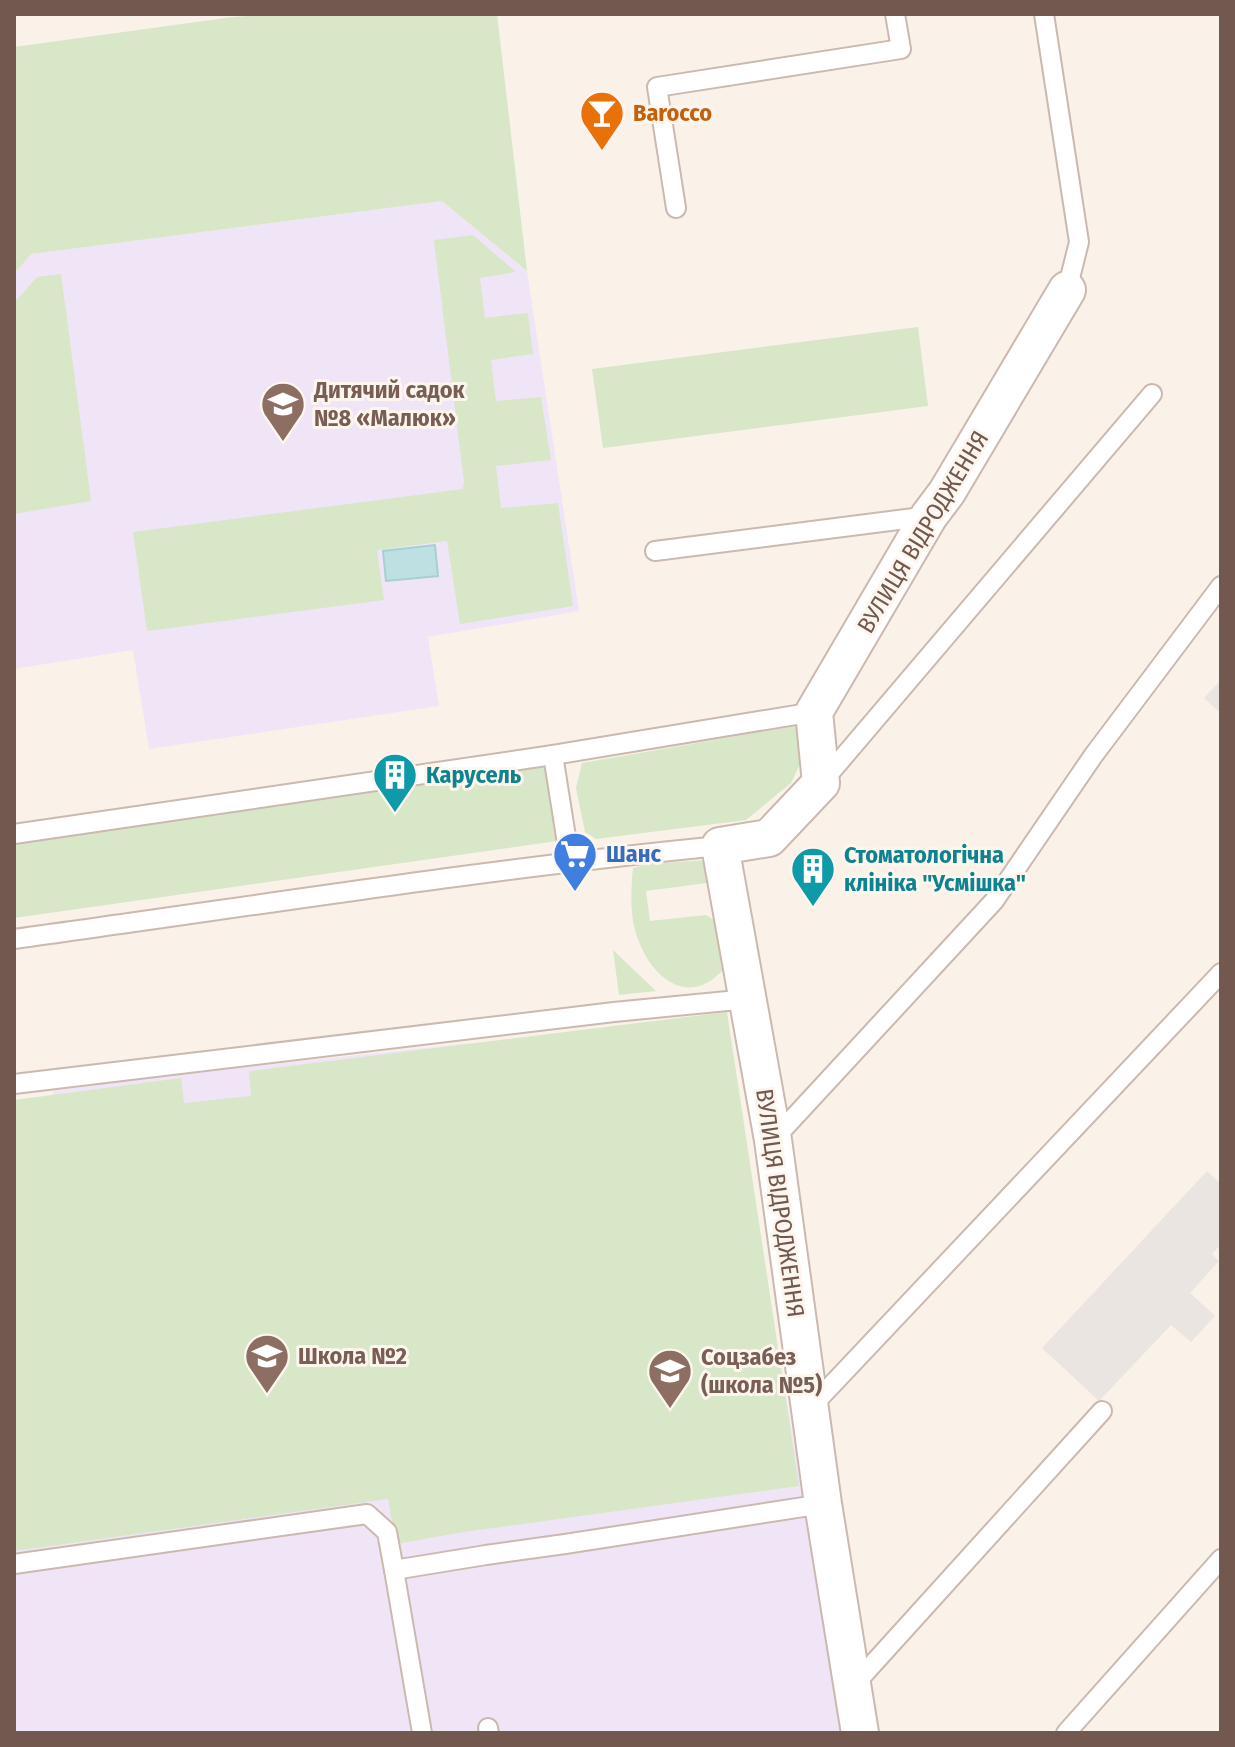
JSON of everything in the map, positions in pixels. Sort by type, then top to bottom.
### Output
[{"type":"street","name":"ВУЛИЦЯ ВІДРОДЖЕННЯ","points":[[814,712],[1067,290]]},
{"type":"street","points":[[720,846],[769,838],[821,783],[814,712]]},
{"type":"street","name":"ВУЛИЦЯ ВІДРОДЖЕННЯ","points":[[720,846],[773,1140],[823,1504],[860,1733]]},
{"type":"lane","points":[[676,208],[657,87],[901,49],[895,14]]},
{"type":"lane","points":[[1044,14],[1079,242],[1067,290]]},
{"type":"lane","points":[[821,783],[1152,394]]},
{"type":"lane","points":[[655,551],[929,516]]},
{"type":"lane","points":[[773,1140],[994,901],[1093,756],[1221,586]]},
{"type":"lane","points":[[14,834],[553,755],[814,712]]},
{"type":"lane","points":[[553,755],[570,862]]},
{"type":"lane","points":[[14,939],[392,884],[720,846]]},
{"type":"lane","points":[[810,1408],[1221,973]]},
{"type":"lane","points":[[14,1084],[614,1012],[748,999]]},
{"type":"lane","points":[[853,1686],[1102,1411]]},
{"type":"lane","points":[[394,1570],[823,1504]]},
{"type":"lane","points":[[14,1564],[367,1514],[387,1532],[422,1733]]},
{"type":"lane","points":[[1066,1733],[1221,1559]]},
{"type":"shaded area","name":"Дитячий садок №8 «Малюк»","points":[[442,201],[527,271],[579,611],[428,637],[439,706],[149,749],[133,650],[14,669],[14,274],[30,254]]},
{"type":"shaded area","points":[[1221,680],[1221,707],[1218,711],[1204,698]]},
{"type":"shaded area","name":"Школа №2","points":[[723,1022],[843,1733],[14,1733],[14,1307],[62,1286],[53,1091],[471,1043],[532,1484]]},
{"type":"shaded area","points":[[1207,1171],[1221,1184],[1221,1244],[1212,1254],[1219,1261],[1190,1293],[1215,1316],[1191,1342],[1171,1325],[1099,1401],[1042,1348]]},
{"type":"green space","points":[[276,14],[497,14],[527,271],[442,201],[31,254],[14,274],[14,47]]},
{"type":"green space","points":[[473,235],[516,272],[480,278],[485,318],[528,313],[533,354],[491,360],[496,401],[541,397],[551,460],[496,466],[501,508],[558,503],[573,606],[460,624],[447,541],[377,550],[384,600],[147,631],[133,532],[463,489],[434,240]]},
{"type":"green space","points":[[61,274],[91,501],[14,514],[14,303],[37,277]]},
{"type":"green space","points":[[918,327],[928,406],[603,448],[592,369]]},
{"type":"green space","points":[[796,726],[800,764],[791,783],[746,820],[596,839],[585,832],[576,788],[582,763]]},
{"type":"green space","points":[[546,763],[557,841],[14,918],[14,841]]},
{"type":"green space","points":[[705,860],[714,882],[646,891],[650,921],[706,915],[720,924],[731,959],[717,976],[703,985],[688,987],[662,976],[642,948],[632,915],[633,868]]},
{"type":"green space","points":[[613,950],[656,991],[619,995]]},
{"type":"green space","name":"Школа №2","points":[[727,1012],[799,1486],[396,1544],[388,1499],[14,1551],[14,1100],[181,1078],[184,1103],[251,1096],[249,1071]]},
{"type":"water","points":[[435,545],[438,576],[386,581],[383,551]]},
{"type":"place","name":"Barocco","points":[[602,152]]},
{"type":"place","name":"Дитячий садок №8 «Малюк»","points":[[283,443]]},
{"type":"place","name":"Карусель","points":[[395,814]]},
{"type":"place","name":"Шанс","points":[[575,893]]},
{"type":"place","name":"Стоматологічна клініка \"Усмішка\"","points":[[813,908]]},
{"type":"place","name":"Школа №2","points":[[267,1395]]},
{"type":"place","name":"Соцзабез (школа №5)","points":[[670,1410]]}]
